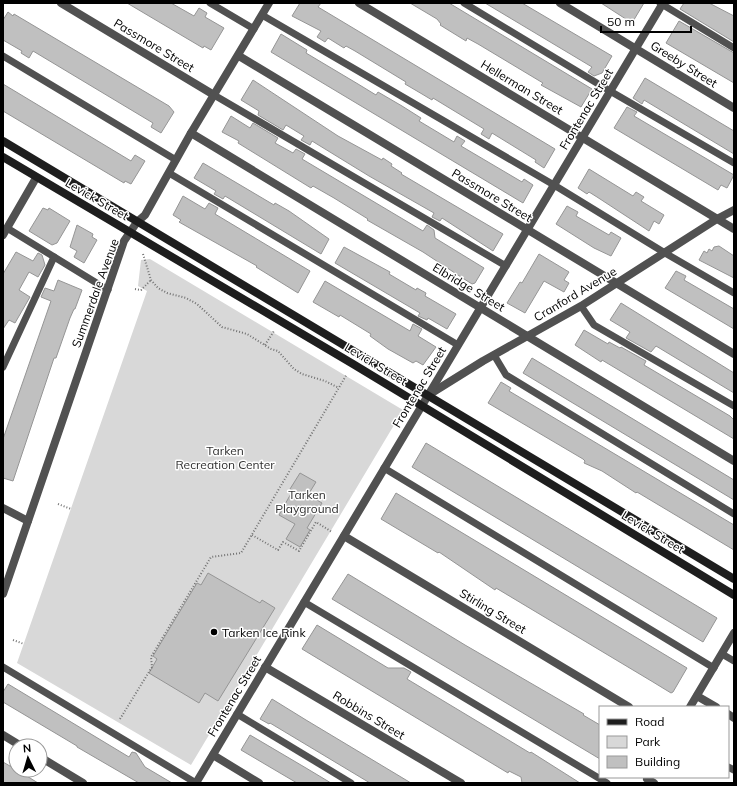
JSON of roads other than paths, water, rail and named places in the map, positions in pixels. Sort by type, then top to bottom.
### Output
[{"type":"main road","name":"Levick Street","points":[[3,142],[734,579]]},
{"type":"main road","name":"Levick Street","points":[[3,158],[131,232],[734,595]]},
{"type":"main road","points":[[588,506],[595,496]]},
{"type":"street","name":"Passmore Street","points":[[61,3],[214,95]]},
{"type":"street","name":"Summerdale Avenue","points":[[3,594],[124,242],[137,222],[145,215],[191,133],[239,56],[269,3]]},
{"type":"street","name":"Hellerman Street","points":[[359,3],[734,229]]},
{"type":"street","name":"Greeby Street","points":[[560,3],[734,108]]},
{"type":"street","name":"Frontenac Street","points":[[196,783],[662,3]]},
{"type":"street","name":"Passmore Street","points":[[239,56],[734,354]]},
{"type":"street","name":"Elbridge Street","points":[[191,133],[734,461]]},
{"type":"street","points":[[5,230],[36,178]]},
{"type":"street","name":"Cranford Avenue","points":[[428,396],[494,355],[581,306],[717,219],[734,210]]},
{"type":"street","points":[[3,508],[28,521]]},
{"type":"street","name":"Stirling Street","points":[[344,536],[627,706]]},
{"type":"street","points":[[691,706],[734,633]]},
{"type":"street","name":"Robbins Street","points":[[265,668],[461,783]]},
{"type":"street","points":[[697,696],[714,706]]},
{"type":"street","points":[[213,755],[259,783]]},
{"type":"street","points":[[48,762],[83,783]]},
{"type":"lane","points":[[210,3],[254,30]]},
{"type":"lane","points":[[464,3],[610,91],[734,163]]},
{"type":"lane","points":[[662,3],[734,48]]},
{"type":"lane","points":[[262,15],[554,185],[665,253],[734,293]]},
{"type":"lane","points":[[3,56],[176,160]]},
{"type":"lane","points":[[214,95],[506,266]]},
{"type":"lane","points":[[169,173],[458,345]]},
{"type":"lane","points":[[5,230],[54,257],[108,290]]},
{"type":"lane","points":[[3,367],[54,257]]},
{"type":"lane","points":[[581,306],[594,326],[734,406]]},
{"type":"lane","points":[[494,355],[506,375],[734,514]]},
{"type":"lane","points":[[384,468],[714,668]]},
{"type":"lane","points":[[304,602],[607,783]]},
{"type":"lane","points":[[722,654],[734,661]]},
{"type":"lane","points":[[3,667],[196,783]]},
{"type":"lane","points":[[237,714],[351,783]]},
{"type":"place","name":"Tarken Ice Rink","points":[[214,632]]},
{"type":"park label","name":"Tarken Recreation Center","points":[[225,457]]},
{"type":"park label","name":"Tarken Playground","points":[[307,501]]}]
